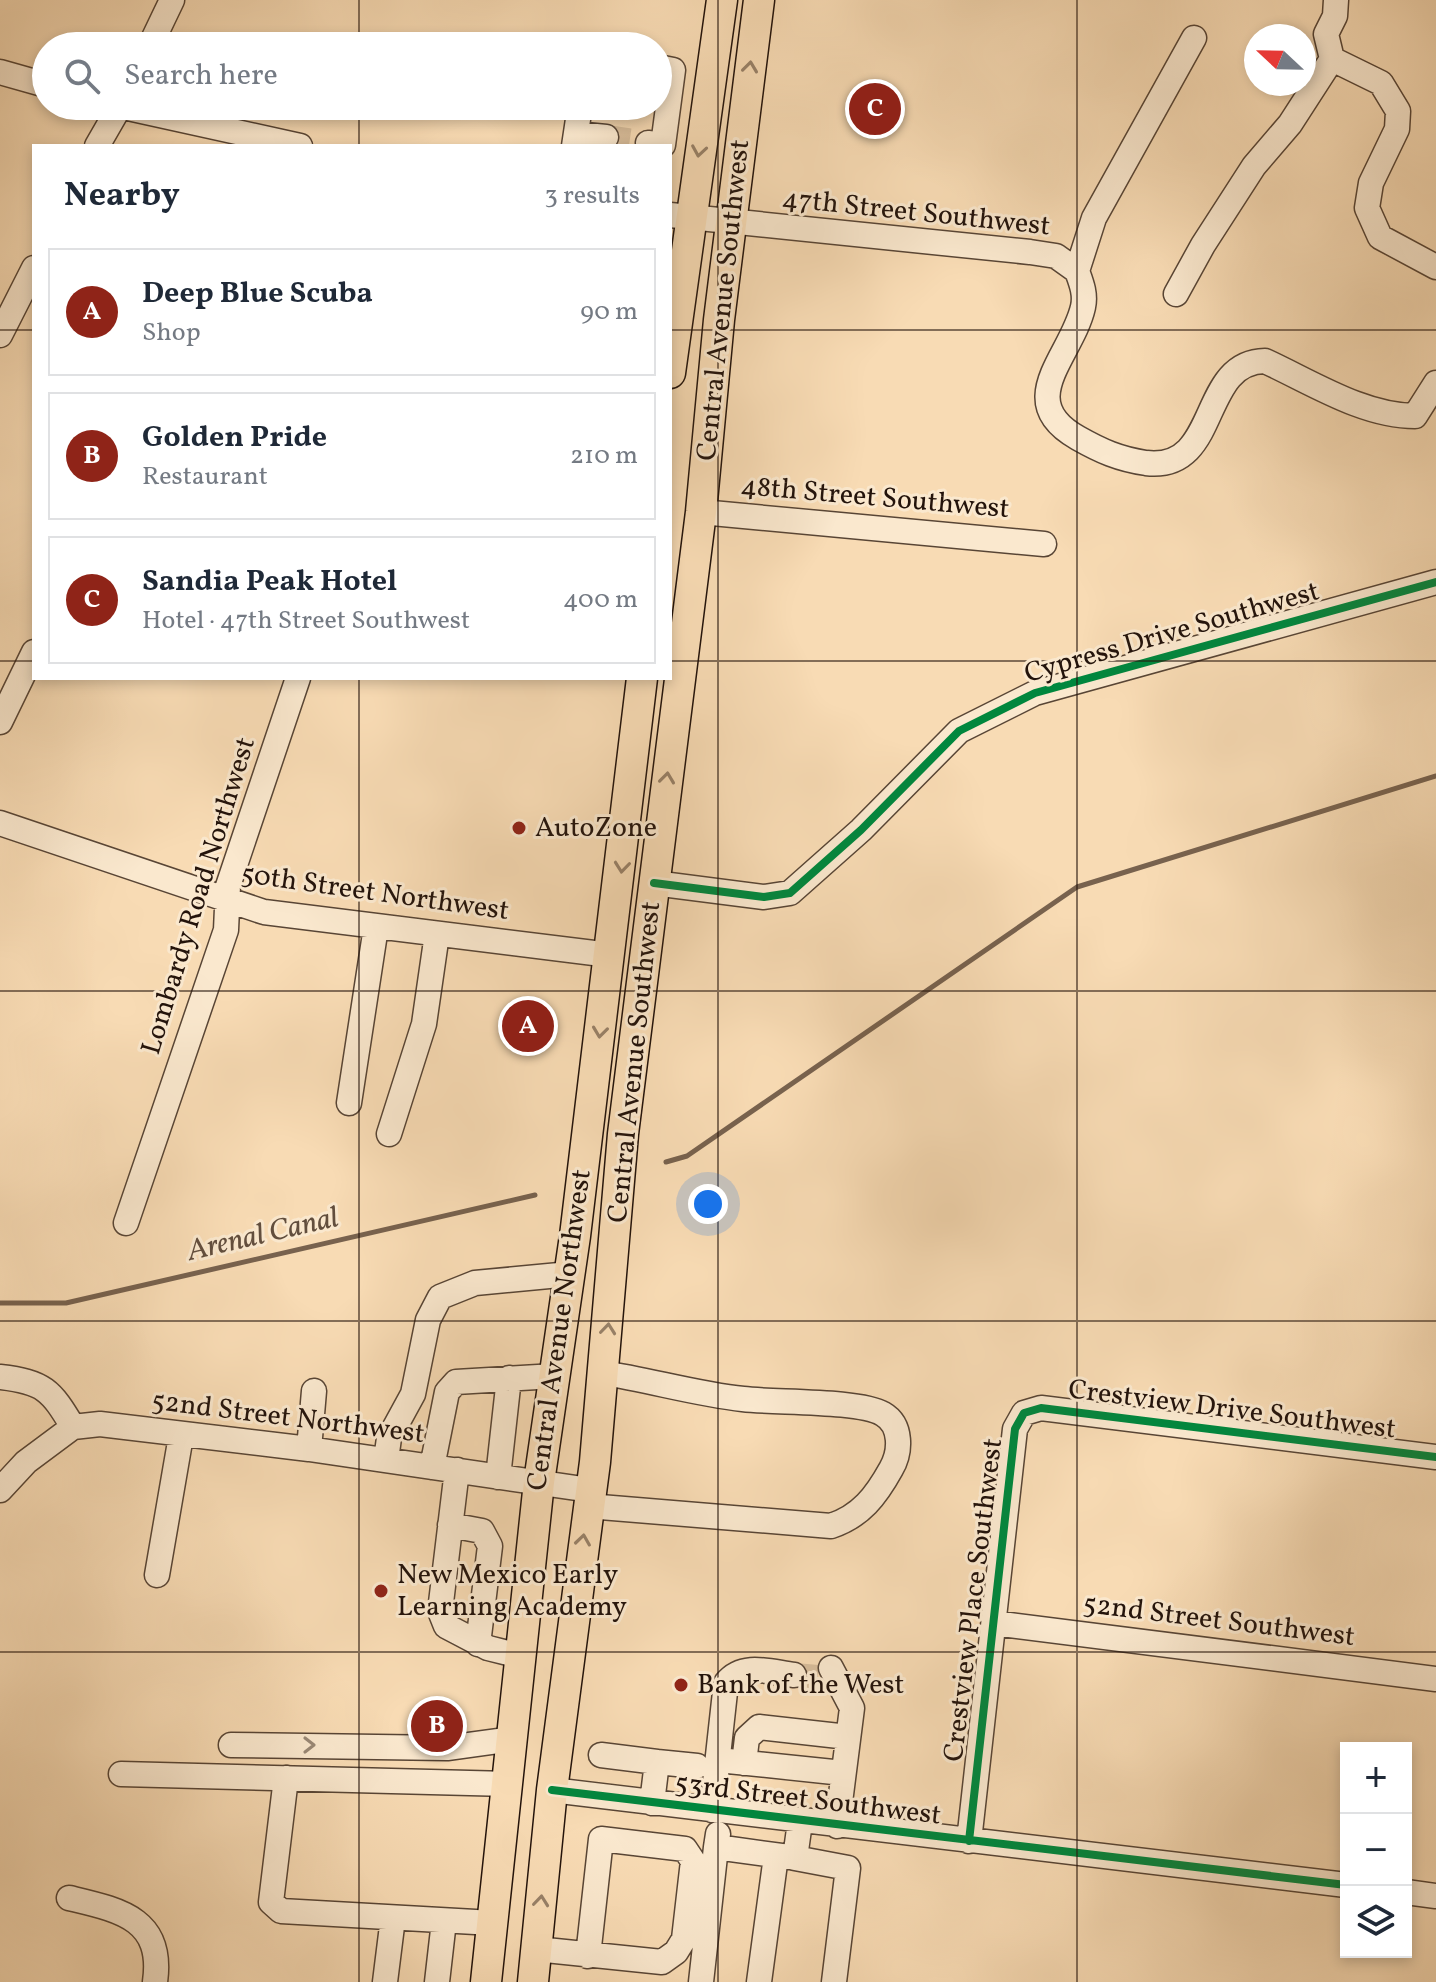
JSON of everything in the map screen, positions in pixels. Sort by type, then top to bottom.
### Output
[{"type":"main road","points":[[672,342],[680,217],[706,101],[722,0]]},
{"type":"main road","name":"Central Avenue Southwest","points":[[533,1982],[552,1790],[603,1373],[623,1134],[701,512],[731,222],[759,0]]},
{"type":"main road","name":"Central Avenue Northwest","points":[[486,1982],[539,1482],[575,1236],[642,680]]},
{"type":"street","points":[[157,32],[172,0]]},
{"type":"street","points":[[1176,294],[1203,245],[1254,166],[1290,124],[1332,59],[1326,34],[1335,16],[1336,0]]},
{"type":"street","name":"47th Street Southwest","points":[[680,217],[1056,256],[1077,271],[1094,218],[1194,38]]},
{"type":"street","points":[[1332,59],[1381,83],[1398,111],[1397,129],[1371,183],[1367,208],[1380,237],[1436,267]]},
{"type":"street","points":[[0,72],[32,81]]},
{"type":"street","points":[[672,97],[706,101]]},
{"type":"street","points":[[98,144],[111,120]]},
{"type":"street","points":[[179,120],[283,144]]},
{"type":"street","points":[[578,120],[575,140],[606,137]]},
{"type":"street","points":[[658,144],[661,120]]},
{"type":"street","points":[[1077,271],[1084,305],[1048,384],[1047,406],[1057,426],[1113,458],[1151,463],[1173,461],[1190,452],[1232,372],[1247,362],[1265,361],[1377,412],[1397,416],[1415,416],[1436,383]]},
{"type":"street","points":[[0,335],[32,272]]},
{"type":"street","name":"48th Street Southwest","points":[[701,512],[1044,544]]},
{"type":"street","name":"Cypress Drive Southwest","points":[[654,883],[764,897],[790,893],[861,830],[959,731],[1001,707],[1035,693],[1436,582]]},
{"type":"street","points":[[0,722],[32,656]]},
{"type":"street","name":"Lombardy Road Northwest","points":[[126,1223],[226,930],[228,886],[297,680]]},
{"type":"street","name":"50th Street Northwest","points":[[0,823],[226,902],[264,912],[610,955]]},
{"type":"street","points":[[349,1103],[376,927]]},
{"type":"street","points":[[389,1134],[424,1024],[437,934]]},
{"type":"street","points":[[386,1460],[389,1438],[413,1394],[428,1320],[440,1297],[475,1283],[570,1274]]},
{"type":"street","name":"52nd Street Northwest","points":[[73,1427],[100,1424],[309,1449],[539,1482],[589,1498],[831,1526],[853,1518],[883,1484],[896,1460],[898,1439],[894,1423],[883,1413],[860,1408],[739,1399],[603,1373]]},
{"type":"street","points":[[432,1467],[447,1392],[456,1382],[555,1376]]},
{"type":"street","points":[[0,1377],[37,1383],[54,1395],[73,1427],[26,1462],[0,1490]]},
{"type":"street","points":[[498,1477],[509,1378]]},
{"type":"street","points":[[309,1449],[314,1391]]},
{"type":"street","name":"Crestview Drive Southwest","points":[[1024,1413],[1041,1408],[1436,1457]]},
{"type":"street","name":"Crestview Place Southwest","points":[[969,1841],[1015,1429],[1024,1413]]},
{"type":"street","points":[[157,1575],[181,1436]]},
{"type":"street","points":[[457,1470],[440,1611],[446,1626],[478,1644],[520,1656]]},
{"type":"street","points":[[450,1525],[482,1531],[490,1546],[478,1644]]},
{"type":"street","name":"52nd Street Southwest","points":[[994,1623],[1436,1679]]},
{"type":"street","points":[[701,1982],[717,1811],[707,1763],[726,1683],[735,1673],[746,1669],[790,1674]]},
{"type":"street","points":[[831,1679],[852,1708],[837,1826]]},
{"type":"street","points":[[744,1763],[747,1738],[759,1727],[848,1737]]},
{"type":"street","points":[[231,1745],[447,1748],[513,1739]]},
{"type":"street","points":[[601,1755],[657,1762],[744,1763],[843,1773]]},
{"type":"street","points":[[652,1803],[657,1762]]},
{"type":"street","points":[[121,1774],[509,1784]]},
{"type":"street","points":[[286,1778],[271,1902],[281,1911],[493,1923]]},
{"type":"street","name":"53rd Street Southwest","points":[[552,1790],[1340,1884]]},
{"type":"street","points":[[588,1956],[606,1797]]},
{"type":"street","points":[[759,1982],[786,1857],[800,1822]]},
{"type":"street","points":[[536,1949],[662,1962],[676,1952],[684,1939],[693,1861],[685,1849],[601,1839]]},
{"type":"street","points":[[716,1847],[848,1868],[834,1982]]},
{"type":"street","points":[[1412,1893],[1436,1896]]},
{"type":"street","points":[[69,1898],[123,1911],[141,1925],[151,1941],[157,1969],[155,1982]]},
{"type":"street","points":[[385,1982],[393,1918]]},
{"type":"street","points":[[437,1982],[444,1921]]},
{"type":"waterway","points":[[666,1162],[687,1156],[1077,887],[1436,776]]},
{"type":"waterway","name":"Arenal Canal","points":[[0,1303],[66,1303],[535,1195]]},
{"type":"tunnel","points":[[606,137],[648,143]]},
{"type":"tunnel","points":[[794,1675],[829,1678]]},
{"type":"cycle path","points":[[654,883],[764,897],[790,893],[861,830],[959,731],[1035,693],[1436,582]]},
{"type":"cycle path","points":[[969,1841],[1015,1429],[1024,1413],[1041,1408],[1436,1457]]},
{"type":"cycle path","points":[[552,1790],[1340,1884]]},
{"type":"place","name":"Sandia Peak Hotel","points":[[875,109]]},
{"type":"place","name":"AutoZone","points":[[519,828]]},
{"type":"place","name":"Deep Blue Scuba","points":[[528,1026]]},
{"type":"place","name":"New Mexico Early Learning Academy","points":[[381,1591]]},
{"type":"place","name":"Bank of the West","points":[[681,1685]]},
{"type":"place","name":"Golden Pride","points":[[437,1726]]}]
